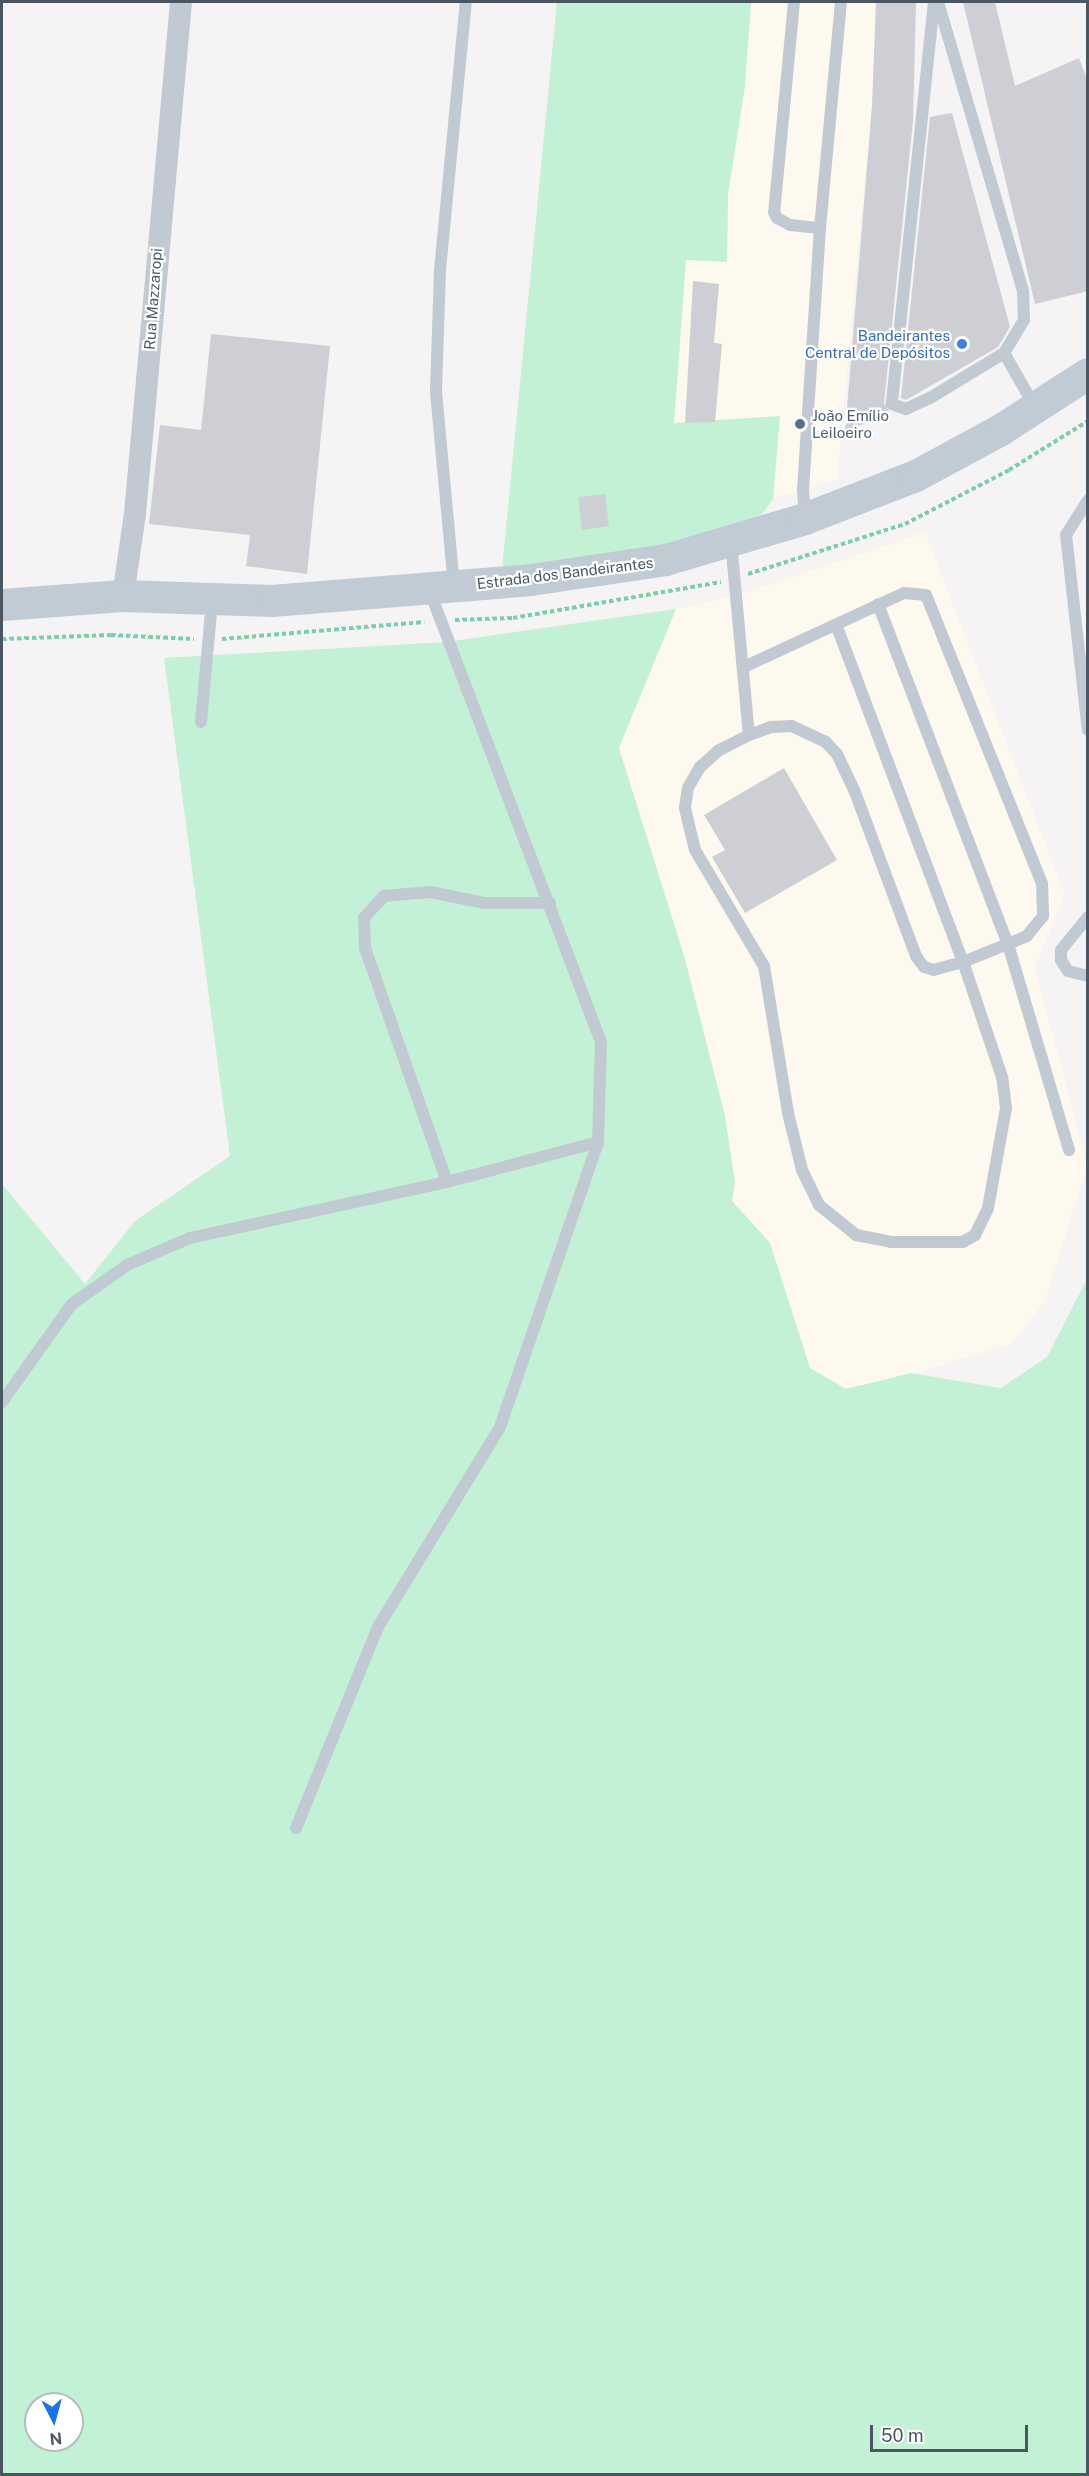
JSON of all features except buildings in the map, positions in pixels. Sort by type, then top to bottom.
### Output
[{"type":"main road","name":"Estrada dos Bandeirantes","points":[[2,605],[123,596],[272,601],[441,588],[666,560],[805,519],[916,476],[1035,408],[1088,374]]},
{"type":"street","name":"Rua Mazzaropi","points":[[123,596],[135,514],[181,2]]},
{"type":"lane","points":[[296,1828],[378,1627],[500,1427],[598,1142],[601,1042],[550,903],[441,588],[436,391],[440,270],[466,2]]},
{"type":"lane","points":[[794,2],[774,212],[777,218],[790,225],[820,228]]},
{"type":"lane","points":[[805,519],[803,490],[820,228],[841,2]]},
{"type":"lane","points":[[934,2],[892,404],[906,409],[922,402],[1004,353],[1024,320],[1023,291],[938,2]]},
{"type":"lane","points":[[1004,353],[1035,408]]},
{"type":"lane","points":[[1088,500],[1066,535],[1088,730]]},
{"type":"lane","points":[[730,542],[744,667],[748,735]]},
{"type":"lane","points":[[744,667],[878,604],[913,592],[926,595],[932,604],[1042,884],[1046,903],[1038,925],[1027,936],[963,962],[934,970],[924,967],[916,956],[855,792],[837,754],[826,742],[792,726],[771,727],[748,735],[718,751],[700,767],[688,788],[685,808],[689,831],[709,878],[764,966],[802,1170],[819,1205],[856,1235],[891,1242],[963,1242],[975,1235],[988,1208],[1002,1141],[1004,1087],[963,962],[836,625]]},
{"type":"lane","points":[[201,722],[213,600]]},
{"type":"lane","points":[[878,604],[1008,944],[1070,1150]]},
{"type":"lane","points":[[447,1182],[365,948],[364,918],[384,896],[418,893],[484,903],[550,903]]},
{"type":"lane","points":[[1086,921],[1061,950],[1061,960],[1068,971],[1088,976]]},
{"type":"lane","points":[[2,1402],[72,1304],[127,1265],[190,1238],[447,1182],[598,1142]]},
{"type":"shaded area","points":[[751,2],[876,2],[872,106],[837,479],[773,499],[779,416],[674,424],[686,259],[727,262],[728,195],[745,86]]},
{"type":"shaded area","points":[[925,532],[1065,895],[1035,967],[1087,1166],[1045,1301],[1012,1344],[895,1379],[846,1389],[810,1368],[770,1243],[732,1201],[735,1182],[725,1116],[685,959],[619,748],[676,609],[738,595]]},
{"type":"green space","points":[[557,2],[751,2],[745,86],[728,195],[727,262],[686,260],[674,423],[780,416],[773,499],[758,520],[681,543],[502,569]]},
{"type":"green space","points":[[676,609],[619,748],[685,959],[725,1116],[735,1182],[732,1201],[770,1243],[810,1368],[846,1389],[911,1373],[1001,1388],[1047,1357],[1087,1279],[1087,2474],[2,2474],[2,1184],[85,1284],[135,1221],[230,1156],[164,658],[446,642]]},
{"type":"place","name":"Bandeirantes Central de Depósitos","points":[[962,344]]},
{"type":"place","name":"João Emílio Leiloeiro","points":[[800,424]]}]
